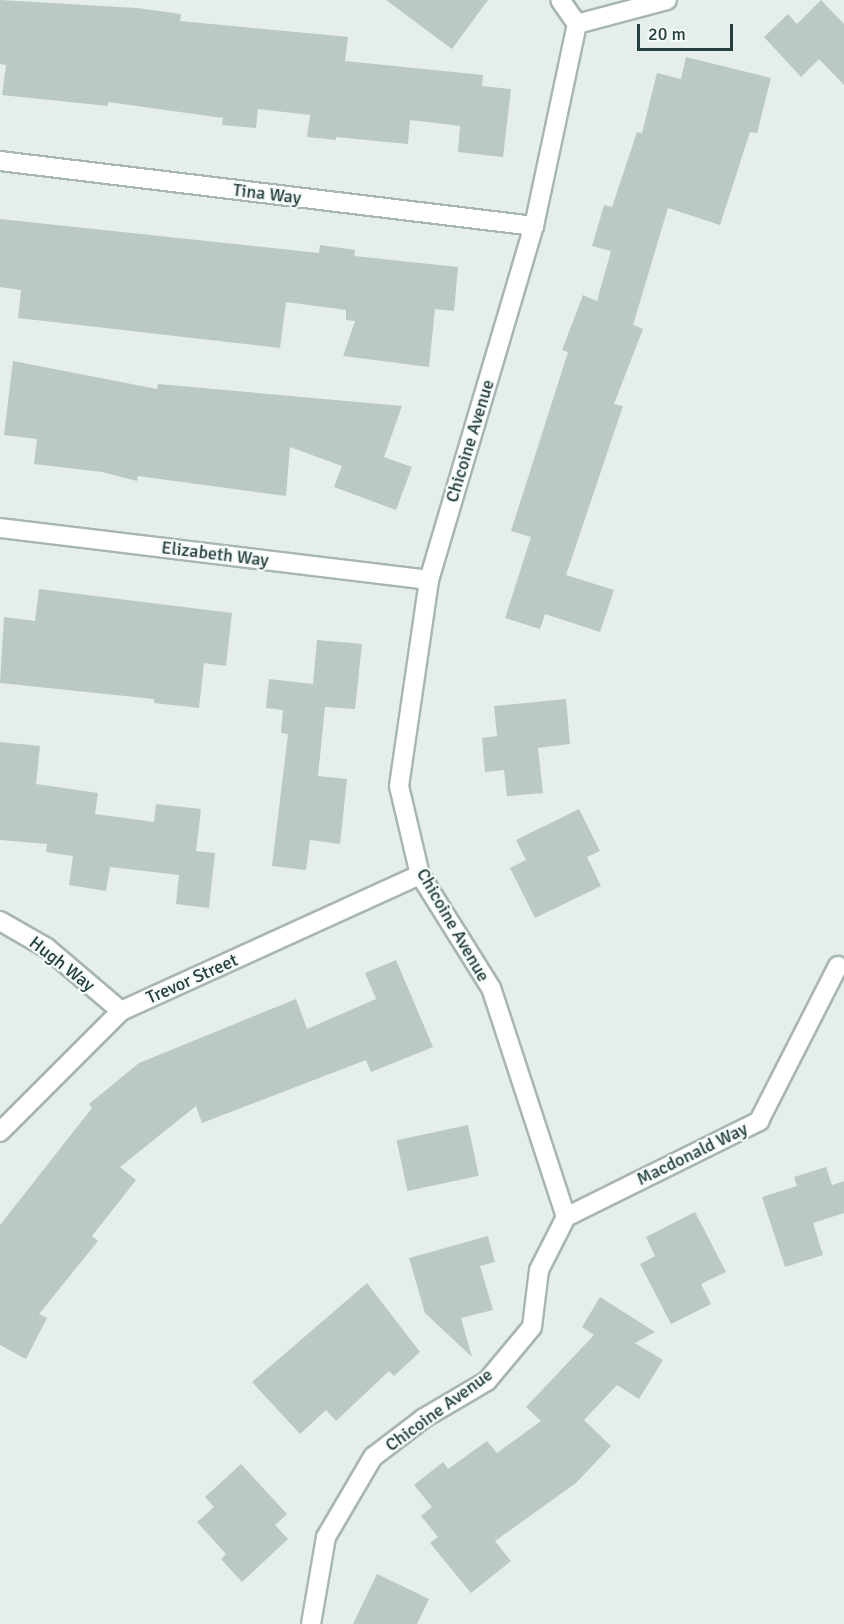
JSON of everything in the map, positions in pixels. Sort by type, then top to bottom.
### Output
[{"type":"street","points":[[560,0],[577,24],[667,0]]},
{"type":"street","name":"Chicoine Avenue","points":[[311,1624],[326,1537],[374,1457],[424,1418],[487,1380],[532,1328],[539,1270],[566,1217],[491,988],[420,875],[399,786],[429,580],[534,226],[577,24]]},
{"type":"street","name":"Tina Way","points":[[0,161],[534,226]]},
{"type":"street","name":"Elizabeth Way","points":[[0,528],[429,580]]},
{"type":"street","name":"Trevor Street","points":[[0,1132],[12,1116],[120,1011],[420,875]]},
{"type":"street","name":"Hugh Way","points":[[0,921],[47,948],[120,1011]]},
{"type":"street","name":"Macdonald Way","points":[[566,1217],[759,1121],[838,966]]},
{"type":"building","points":[[0,0],[137,8],[181,14],[180,21],[348,37],[345,61],[483,75],[482,86],[511,89],[503,157],[458,152],[460,126],[410,120],[408,144],[336,137],[336,140],[307,137],[310,115],[258,109],[256,128],[222,125],[223,118],[108,102],[108,106],[2,95],[6,65],[0,64]]},
{"type":"building","points":[[386,0],[488,0],[452,49]]},
{"type":"building","points":[[821,0],[844,24],[844,85],[819,59],[801,77],[764,37],[788,14],[797,24]]},
{"type":"building","points":[[686,57],[771,78],[757,133],[750,132],[720,225],[668,208],[633,325],[643,329],[614,404],[623,406],[566,575],[614,590],[600,632],[545,614],[540,629],[505,618],[531,537],[511,531],[568,352],[562,350],[583,295],[597,301],[611,251],[592,246],[604,205],[612,207],[637,132],[642,133],[657,73],[681,79]]},
{"type":"building","points":[[0,219],[319,253],[320,245],[355,250],[354,256],[458,267],[454,311],[435,309],[429,367],[343,356],[355,321],[346,320],[346,310],[286,302],[280,348],[18,318],[21,290],[0,287]]},
{"type":"building","points":[[13,361],[157,389],[158,384],[402,406],[384,457],[412,467],[396,510],[334,487],[342,466],[290,447],[286,496],[138,476],[137,481],[102,472],[34,464],[37,439],[4,435]]},
{"type":"building","points":[[39,589],[232,613],[226,666],[204,663],[199,708],[154,703],[154,699],[0,683],[4,617],[35,621]]},
{"type":"building","points":[[317,640],[362,644],[355,709],[325,707],[318,776],[347,779],[340,844],[310,840],[306,870],[272,866],[288,734],[281,733],[283,710],[266,708],[269,679],[313,684]]},
{"type":"building","points":[[566,699],[570,744],[538,748],[543,793],[507,796],[504,770],[485,772],[482,738],[497,736],[494,706]]},
{"type":"building","points":[[0,742],[40,746],[36,784],[98,793],[95,814],[154,822],[156,804],[201,809],[196,851],[215,853],[209,908],[176,904],[179,875],[110,867],[106,891],[69,885],[73,856],[46,852],[47,844],[0,840]]},
{"type":"building","points":[[579,809],[600,851],[587,857],[601,886],[535,918],[510,868],[526,860],[516,840]]},
{"type":"building","points":[[396,960],[433,1047],[371,1072],[366,1060],[202,1123],[196,1106],[120,1167],[136,1180],[92,1236],[98,1241],[39,1314],[47,1318],[26,1359],[0,1345],[0,1225],[92,1108],[89,1104],[139,1063],[296,999],[307,1029],[376,999],[365,973]]},
{"type":"building","points":[[468,1125],[479,1176],[407,1191],[397,1140]]},
{"type":"building","points":[[826,1167],[832,1185],[844,1181],[844,1213],[813,1223],[823,1255],[785,1267],[762,1197],[797,1186],[794,1177]]},
{"type":"building","points":[[695,1212],[726,1272],[701,1284],[711,1304],[671,1324],[640,1264],[655,1256],[646,1237]]},
{"type":"building","points":[[488,1236],[495,1262],[480,1266],[493,1310],[461,1318],[472,1357],[425,1313],[409,1258]]},
{"type":"building","points":[[367,1283],[420,1352],[394,1376],[389,1371],[336,1421],[326,1410],[300,1434],[252,1382]]},
{"type":"building","points":[[600,1297],[655,1332],[635,1343],[663,1360],[639,1399],[617,1385],[584,1420],[611,1446],[576,1483],[495,1541],[511,1561],[471,1593],[430,1543],[438,1537],[421,1516],[432,1507],[414,1485],[443,1462],[448,1469],[487,1441],[497,1453],[541,1421],[526,1407],[594,1335],[582,1327]]},
{"type":"building","points":[[241,1464],[287,1514],[275,1525],[288,1539],[242,1582],[221,1559],[226,1554],[197,1522],[214,1507],[205,1497]]},
{"type":"building","points":[[377,1574],[429,1599],[417,1624],[353,1624]]}]
